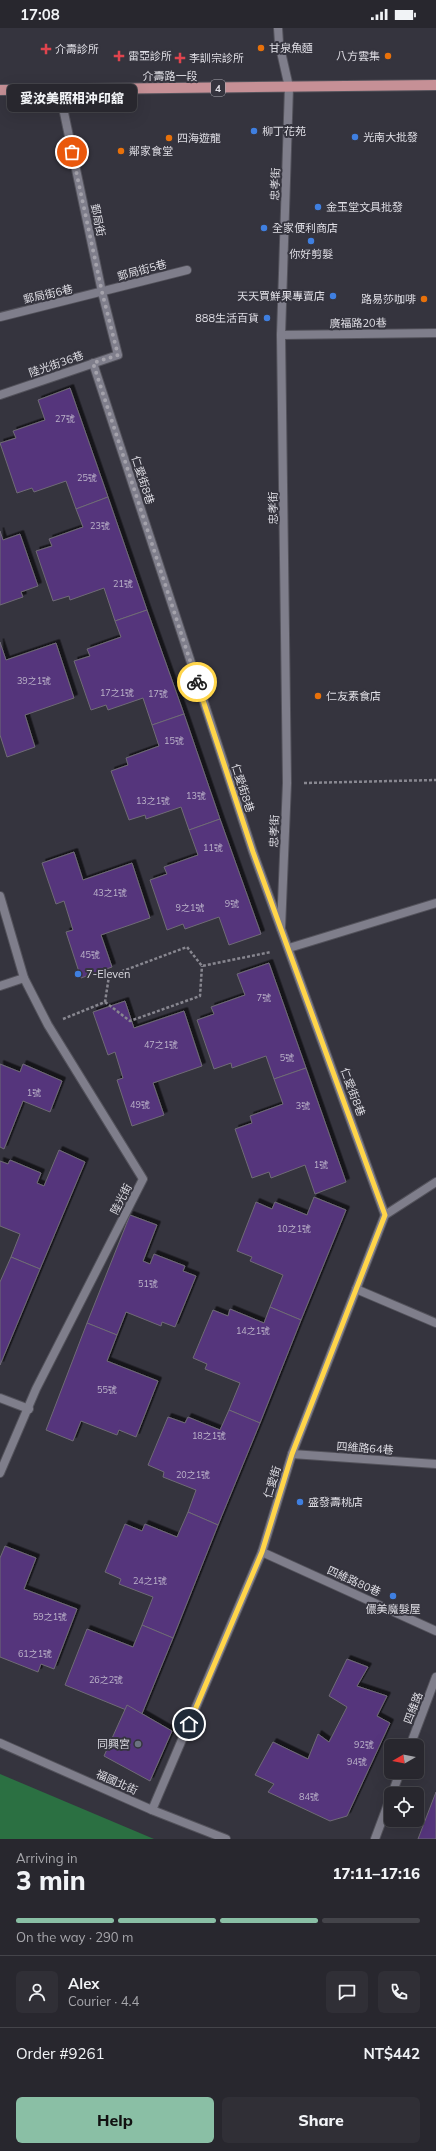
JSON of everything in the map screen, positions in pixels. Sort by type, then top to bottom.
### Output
[{"type":"main road","name":"介壽路一段","points":[[0,90],[436,85]]},
{"type":"street","name":"忠孝街","points":[[278,28],[279,43],[289,87],[281,335],[287,784],[281,928]]},
{"type":"street","name":"郵局街","points":[[59,89],[102,292],[118,355]]},
{"type":"street","name":"郵局街5巷","points":[[102,292],[187,270]]},
{"type":"street","name":"郵局街6巷","points":[[0,317],[102,292]]},
{"type":"street","name":"廣福路20巷","points":[[281,335],[436,333]]},
{"type":"street","name":"陸光街36巷","points":[[0,395],[118,355]]},
{"type":"street","name":"仁愛街8巷","points":[[93,363],[250,845],[289,948],[385,1215]]},
{"type":"street","name":"陸光街","points":[[0,896],[24,978],[48,1025],[143,1178],[36,1389],[29,1409],[0,1473]]},
{"type":"street","points":[[289,948],[436,903]]},
{"type":"street","points":[[0,986],[24,978]]},
{"type":"street","points":[[385,1215],[436,1182]]},
{"type":"street","name":"仁愛街","points":[[152,1810],[262,1552],[292,1454],[385,1215]]},
{"type":"street","points":[[356,1289],[436,1323]]},
{"type":"street","points":[[0,1398],[29,1409]]},
{"type":"street","name":"四維路64巷","points":[[292,1454],[436,1464]]},
{"type":"street","name":"四維路80巷","points":[[262,1552],[436,1631]]},
{"type":"street","name":"四維路","points":[[413,1739],[436,1677]]},
{"type":"street","name":"福國北街","points":[[0,1743],[152,1810],[226,1839]]},
{"type":"street","points":[[375,1839],[384,1814]]},
{"type":"path","points":[[287,784],[436,780]]},
{"type":"path","points":[[187,947],[202,966],[200,996],[130,1021],[105,1002],[109,976],[187,947]]},
{"type":"path","points":[[202,966],[289,948]]},
{"type":"path","points":[[48,1025],[105,1002]]},
{"type":"green space","points":[[0,1774],[154,1839],[0,1839]]},
{"type":"building","points":[[70,388],[108,497],[76,509],[66,481],[34,492],[32,488],[17,493],[0,443],[16,438],[13,431],[45,420],[38,400]]},
{"type":"building","points":[[108,497],[147,610],[115,621],[104,588],[70,600],[69,596],[53,601],[36,551],[52,546],[49,539],[83,527],[76,509]]},
{"type":"building","points":[[0,531],[3,540],[20,534],[38,586],[21,592],[23,597],[0,605]]},
{"type":"building","points":[[147,610],[184,714],[152,725],[143,698],[108,710],[106,705],[91,710],[74,661],[90,656],[87,649],[121,637],[115,621]]},
{"type":"building","points":[[0,642],[6,660],[56,643],[74,698],[25,715],[35,747],[7,757],[0,735]]},
{"type":"building","points":[[184,714],[220,819],[189,830],[181,807],[146,819],[145,815],[129,820],[111,771],[128,765],[126,758],[159,746],[152,725]]},
{"type":"building","points":[[220,819],[261,934],[229,945],[219,917],[185,929],[183,924],[167,930],[150,880],[167,874],[164,867],[198,855],[189,830]]},
{"type":"building","points":[[74,852],[83,880],[132,863],[150,918],[101,935],[112,967],[81,978],[66,932],[73,930],[64,901],[56,904],[42,863]]},
{"type":"building","points":[[269,963],[306,1068],[274,1079],[266,1056],[232,1068],[231,1063],[214,1069],[197,1020],[214,1014],[211,1007],[245,995],[237,974]]},
{"type":"building","points":[[125,1001],[134,1028],[184,1011],[202,1066],[153,1083],[164,1115],[132,1126],[117,1080],[123,1078],[115,1052],[108,1055],[93,1012]]},
{"type":"building","points":[[0,1064],[20,1072],[23,1064],[62,1081],[50,1112],[23,1101],[4,1149],[0,1147]]},
{"type":"building","points":[[306,1068],[346,1182],[315,1194],[305,1165],[271,1178],[269,1172],[252,1178],[235,1129],[252,1123],[250,1116],[283,1104],[274,1079]]},
{"type":"building","points":[[59,1150],[85,1162],[40,1269],[11,1257],[20,1234],[0,1226],[0,1161],[8,1164],[10,1160],[41,1173],[37,1183],[44,1186]]},
{"type":"building","points":[[314,1197],[346,1210],[301,1320],[270,1307],[283,1275],[250,1261],[252,1257],[237,1251],[256,1202],[272,1209],[275,1202],[307,1215]]},
{"type":"building","points":[[130,1215],[157,1225],[143,1261],[150,1264],[154,1254],[185,1266],[183,1271],[196,1276],[175,1327],[162,1322],[161,1326],[126,1312],[117,1335],[87,1323]]},
{"type":"building","points":[[11,1257],[40,1269],[0,1365],[0,1282]]},
{"type":"building","points":[[270,1307],[301,1320],[260,1423],[229,1410],[240,1383],[205,1369],[207,1364],[193,1358],[213,1310],[228,1316],[230,1309],[264,1323]]},
{"type":"building","points":[[87,1323],[117,1335],[107,1361],[158,1381],[136,1437],[119,1430],[117,1435],[81,1421],[73,1441],[46,1430]]},
{"type":"building","points":[[229,1410],[260,1423],[218,1525],[188,1512],[196,1490],[163,1477],[164,1472],[148,1465],[168,1417],[185,1423],[188,1417],[220,1430]]},
{"type":"building","points":[[188,1512],[218,1525],[173,1638],[142,1625],[153,1597],[119,1584],[121,1579],[105,1572],[125,1524],[142,1531],[145,1524],[177,1537]]},
{"type":"building","points":[[5,1546],[36,1558],[24,1589],[77,1609],[54,1669],[41,1664],[38,1672],[0,1657],[0,1558]]},
{"type":"building","points":[[142,1625],[173,1638],[141,1716],[65,1685],[87,1629],[133,1647]]},
{"type":"building","points":[[347,1659],[368,1667],[357,1686],[387,1696],[377,1716],[390,1723],[347,1816],[330,1821],[268,1792],[274,1784],[255,1775],[273,1742],[308,1759],[318,1734],[329,1742],[347,1707],[329,1696]]},
{"type":"building","name":"同興宮","points":[[127,1705],[172,1731],[150,1781],[104,1756]]},
{"type":"building","points":[[436,1792],[436,1839],[418,1839],[423,1827],[424,1827]]},
{"type":"way so far","points":[[72,152],[102,292],[118,355],[93,363],[197,682]]},
{"type":"place","name":"甘泉魚麵","points":[[261,48]]},
{"type":"place","name":"介壽診所","points":[[46,49]]},
{"type":"place","name":"雷亞診所","points":[[119,56]]},
{"type":"place","name":"八方雲集","points":[[388,56]]},
{"type":"place","name":"李訓宗診所","points":[[180,58]]},
{"type":"place","name":"柳丁花苑","points":[[254,131]]},
{"type":"place","name":"光南大批發","points":[[355,137]]},
{"type":"place","name":"四海遊龍","points":[[169,138]]},
{"type":"place","name":"鄰家食堂","points":[[121,151]]},
{"type":"place","name":"愛汝美照相沖印舘","points":[[72,152]]},
{"type":"place","name":"金玉堂文具批發","points":[[318,207]]},
{"type":"place","name":"全家便利商店","points":[[264,228]]},
{"type":"place","name":"你好剪髮","points":[[311,241]]},
{"type":"place","name":"天天買鮮果專賣店","points":[[333,296]]},
{"type":"place","name":"路易莎咖啡","points":[[424,299]]},
{"type":"place","name":"888生活百貨","points":[[267,318]]},
{"type":"place","name":"仁友素食店","points":[[318,696]]},
{"type":"place","name":"7-Eleven","points":[[78,974]]},
{"type":"place","name":"盛發壽桃店","points":[[300,1502]]},
{"type":"place","name":"儂美魔髮屋","points":[[393,1596]]},
{"type":"place","name":"同興宮","points":[[138,1744]]},
{"type":"route","points":[[189,1724],[262,1552],[292,1454],[385,1215],[253,852],[197,682]]}]
